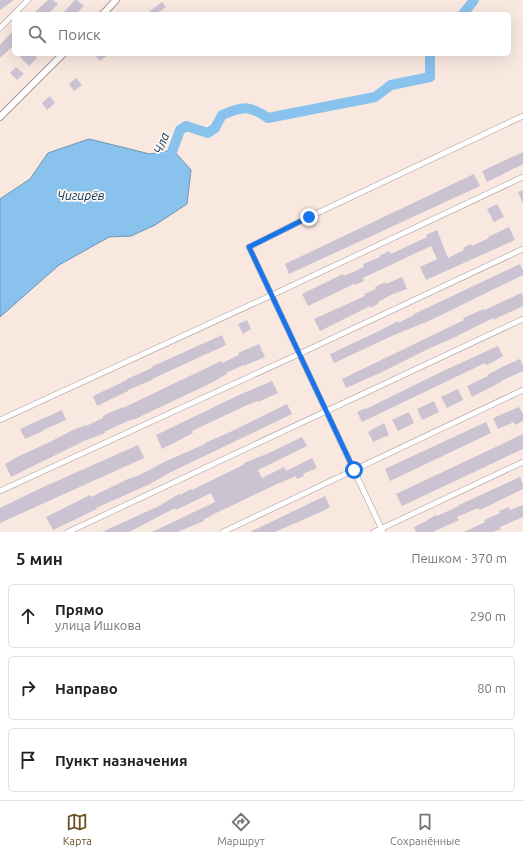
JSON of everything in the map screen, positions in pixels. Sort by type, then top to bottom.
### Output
[{"type":"street","points":[[16,12],[28,0]]},
{"type":"street","points":[[105,12],[116,0]]},
{"type":"street","points":[[0,28],[12,16]]},
{"type":"street","points":[[0,117],[61,56]]},
{"type":"street","points":[[382,530],[249,247],[523,116]]},
{"type":"street","points":[[0,420],[272,295],[523,177]]},
{"type":"street","points":[[0,491],[299,354],[523,249]]},
{"type":"street","points":[[68,532],[523,319]]},
{"type":"street","points":[[222,532],[523,390]]},
{"type":"street","points":[[374,532],[382,530],[523,462]]},
{"type":"water","name":"Чигирёв","points":[[89,139],[150,154],[173,150],[191,170],[187,204],[155,225],[131,236],[109,237],[59,265],[0,317],[0,199],[30,179],[48,153]]},
{"type":"building","points":[[0,0],[14,0],[0,10]]},
{"type":"building","points":[[48,0],[53,0],[58,4],[50,12],[35,12]]},
{"type":"building","points":[[75,0],[84,6],[78,12],[64,12]]},
{"type":"building","points":[[162,2],[166,7],[158,12],[149,12]]},
{"type":"building","points":[[11,33],[12,34],[12,47],[0,58],[0,45]]},
{"type":"building","points":[[35,56],[37,58],[29,66],[20,57]]},
{"type":"building","points":[[96,56],[106,56],[100,61]]},
{"type":"building","points":[[16,67],[24,74],[17,80],[10,73]]},
{"type":"building","points":[[76,78],[82,85],[74,91],[69,84]]},
{"type":"building","points":[[50,96],[55,103],[47,110],[42,103]]},
{"type":"building","points":[[523,152],[523,164],[487,182],[482,171]]},
{"type":"building","points":[[474,174],[480,186],[289,274],[285,264]]},
{"type":"building","points":[[523,190],[523,204],[518,192]]},
{"type":"building","points":[[497,204],[504,217],[494,222],[487,209]]},
{"type":"building","points":[[509,227],[515,240],[426,280],[420,267],[437,259],[431,246],[363,278],[364,281],[355,285],[354,284],[308,306],[302,294],[343,274],[344,276],[364,267],[363,264],[380,257],[379,256],[389,251],[391,254],[427,237],[426,235],[437,230],[448,258],[464,250],[463,248],[471,244],[472,246]]},
{"type":"building","points":[[520,264],[523,275],[431,320],[394,335],[334,363],[330,354]]},
{"type":"building","points":[[402,277],[407,289],[391,295],[378,302],[378,304],[370,308],[370,306],[320,331],[314,319],[365,296],[364,294],[376,289],[375,287],[385,282],[386,284]]},
{"type":"building","points":[[521,293],[523,296],[523,306],[493,320],[493,318],[346,388],[342,379],[464,320],[463,318],[484,309],[485,310]]},
{"type":"building","points":[[247,320],[251,329],[243,334],[238,324]]},
{"type":"building","points":[[222,335],[226,345],[128,390],[97,406],[93,396],[152,368],[151,367]]},
{"type":"building","points":[[259,344],[265,357],[226,373],[227,374],[207,385],[104,432],[105,433],[84,441],[11,477],[5,464],[17,457],[73,430],[103,418],[103,416],[111,412],[123,408],[221,361],[222,363],[239,355],[238,353]]},
{"type":"building","points":[[498,346],[503,356],[493,362],[486,365],[485,363],[362,422],[357,412]]},
{"type":"building","points":[[520,359],[523,366],[523,371],[472,397],[467,386]]},
{"type":"building","points":[[272,381],[278,393],[245,406],[192,431],[193,433],[162,449],[156,435],[239,395]]},
{"type":"building","points":[[458,389],[463,400],[447,408],[441,397]]},
{"type":"building","points":[[434,401],[439,412],[422,420],[417,409]]},
{"type":"building","points":[[287,404],[292,414],[53,530],[46,517],[90,495],[91,497],[128,479],[140,475],[164,462],[205,444]]},
{"type":"building","points":[[519,407],[523,414],[523,421],[515,425],[514,422],[498,429],[493,418]]},
{"type":"building","points":[[62,410],[66,420],[25,439],[20,429]]},
{"type":"building","points":[[409,412],[414,423],[398,431],[392,420]]},
{"type":"building","points":[[486,422],[491,433],[390,481],[385,469]]},
{"type":"building","points":[[384,423],[389,435],[373,442],[368,432]]},
{"type":"building","points":[[523,434],[523,449],[402,506],[396,494]]},
{"type":"building","points":[[302,437],[307,446],[258,470],[262,478],[284,467],[286,471],[312,458],[317,468],[303,474],[304,476],[297,479],[296,476],[277,484],[216,513],[203,520],[204,521],[177,532],[152,532],[215,502],[211,493],[176,510],[175,508],[129,532],[102,532],[159,506],[179,494],[180,495],[191,489],[192,490],[245,464],[244,463]]},
{"type":"building","points":[[138,445],[144,458],[0,523],[0,508]]},
{"type":"building","points":[[520,477],[523,484],[523,489],[480,510],[478,508],[457,517],[459,520],[433,532],[416,532],[414,527],[436,515],[437,516]]},
{"type":"building","points":[[325,496],[330,507],[323,511],[275,532],[250,532]]},
{"type":"building","points":[[523,505],[523,517],[500,527],[501,529],[493,532],[464,532],[485,522],[484,520],[500,513],[499,511],[509,507],[510,510]]},
{"type":"waterway","name":"Чла","points":[[465,12],[474,0]]},
{"type":"waterway","name":"Чла","points":[[168,163],[180,130],[186,126],[208,133],[215,128],[222,115],[235,110],[246,108],[251,109],[268,118],[375,97],[391,85],[430,77],[430,56]]},
{"type":"route","points":[[309,217],[249,247],[354,470]]}]
